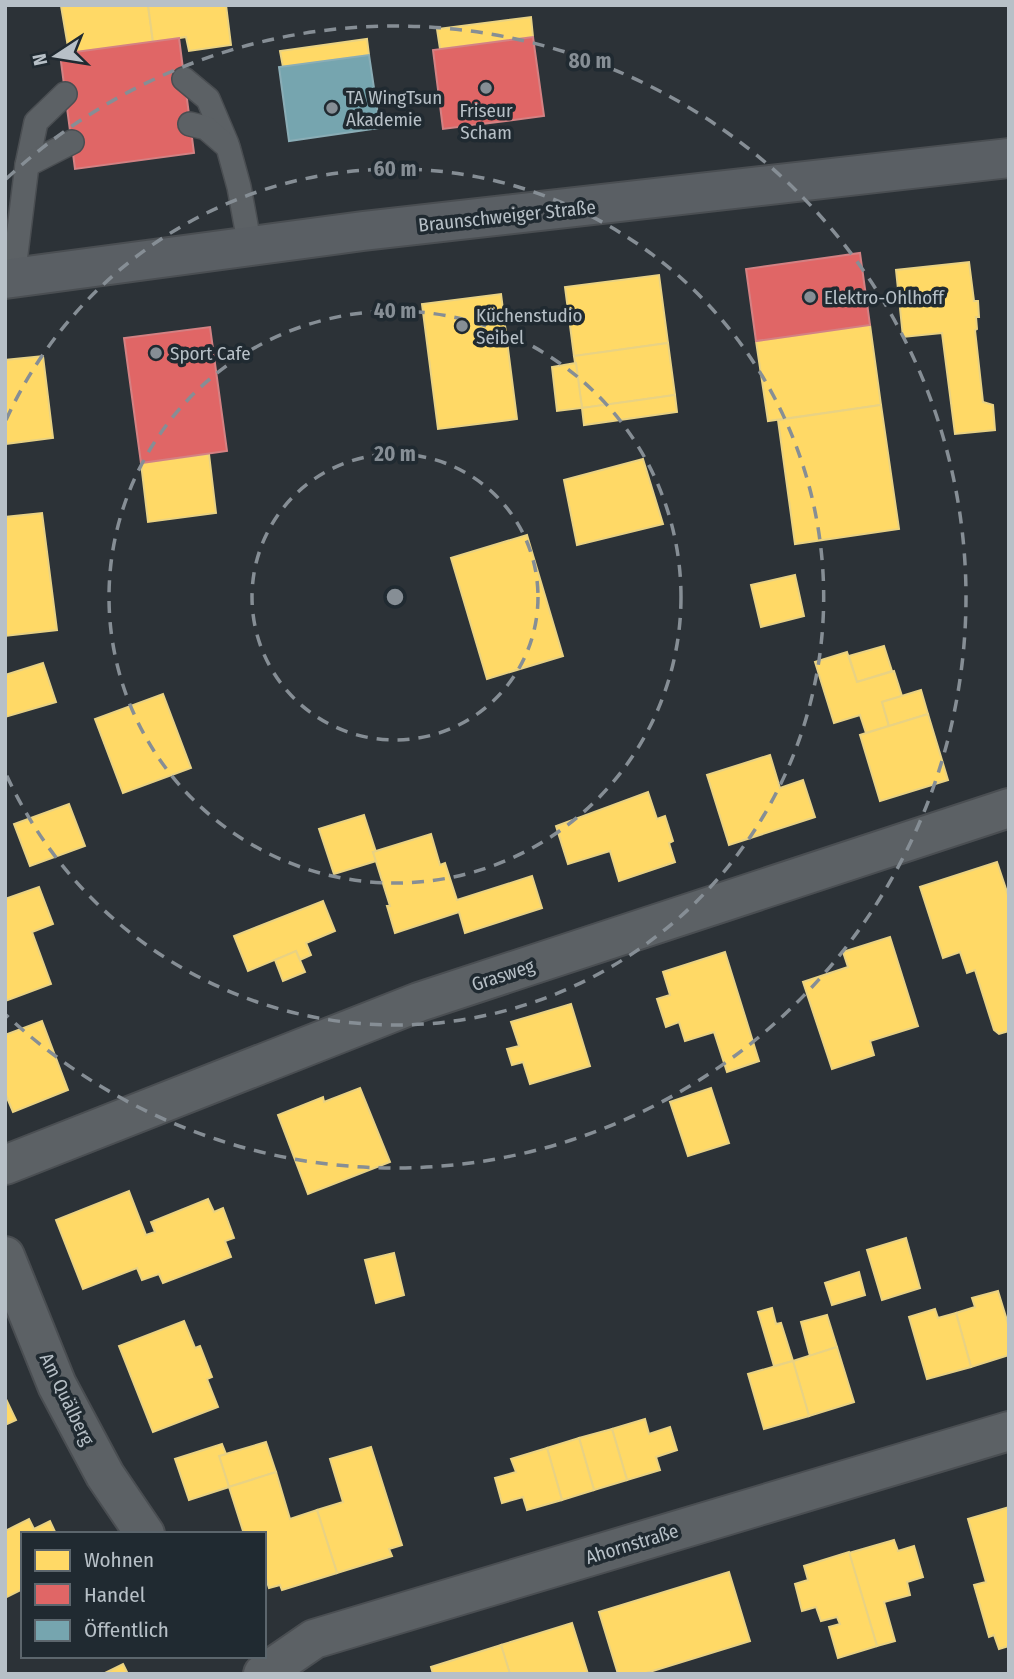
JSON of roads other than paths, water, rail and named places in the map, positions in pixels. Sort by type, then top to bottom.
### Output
[{"type":"street","name":"Braunschweiger Straße","points":[[9,278],[363,231],[1009,158]]},
{"type":"street","name":"Grasweg","points":[[5,1166],[419,1002],[1009,808]]},
{"type":"street","name":"Am Quälberg","points":[[5,1255],[57,1385],[105,1475],[144,1532]]},
{"type":"street","name":"Ahornstraße","points":[[261,1674],[314,1639],[1009,1431]]},
{"type":"street","points":[[246,1658],[261,1674]]},
{"type":"lane","points":[[184,79],[208,99],[228,147],[239,187],[250,247]]},
{"type":"lane","points":[[9,278],[36,122],[65,94]]},
{"type":"lane","points":[[190,124],[206,128],[228,147]]},
{"type":"lane","points":[[27,165],[72,142]]},
{"type":"place","name":"Friseur Scham","points":[[486,88]]},
{"type":"place","name":"TA WingTsun Akademie","points":[[332,108]]},
{"type":"place","name":"Elektro-Ohlhoff","points":[[810,297]]},
{"type":"place","name":"Küchenstudio Seibel","points":[[462,326]]},
{"type":"place","name":"Sport Cafe","points":[[156,353]]}]
